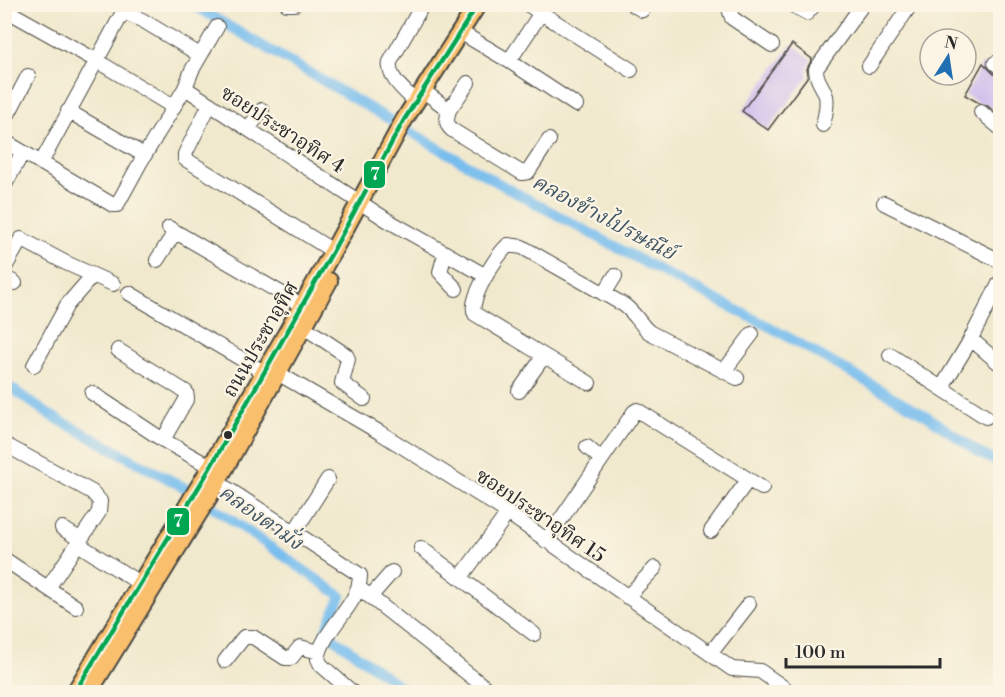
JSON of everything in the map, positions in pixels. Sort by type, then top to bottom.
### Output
[{"type":"main road","name":"ถนนประชาอุทิศ","points":[[464,34],[478,4]]},
{"type":"main road","name":"ถนนประชาอุทิศ","points":[[89,693],[308,309],[404,128],[464,34],[489,4]]},
{"type":"main road","name":"ถนนประชาอุทิศ","points":[[271,373],[304,327],[308,309],[333,251],[363,205]]},
{"type":"main road","name":"ถนนประชาอุทิศ","points":[[75,693],[147,588]]},
{"type":"street","points":[[286,4],[295,4]]},
{"type":"street","points":[[423,4],[389,67],[395,79],[422,98],[449,110]]},
{"type":"street","points":[[527,4],[631,70]]},
{"type":"street","points":[[632,4],[642,9],[648,4]]},
{"type":"street","points":[[734,4],[730,12],[732,18],[772,45]]},
{"type":"street","points":[[790,4],[807,13],[815,4]]},
{"type":"street","points":[[823,125],[826,98],[824,89],[816,78],[816,69],[863,4]]},
{"type":"street","points":[[869,66],[911,4]]},
{"type":"street","points":[[41,163],[97,61],[123,8],[200,55]]},
{"type":"street","points":[[4,9],[172,106]]},
{"type":"street","points":[[509,61],[537,19]]},
{"type":"street","points":[[4,141],[117,206],[216,27]]},
{"type":"street","points":[[464,34],[576,105]]},
{"type":"street","points":[[4,122],[27,76]]},
{"type":"street","points":[[468,83],[449,110],[446,120],[447,126],[452,130],[522,173],[528,172],[549,140]]},
{"type":"street","name":"ซอยประชาอุทิศ 4","points":[[184,88],[363,205],[486,276]]},
{"type":"street","points":[[210,104],[185,154],[185,159],[333,251]]},
{"type":"street","points":[[68,111],[144,155]]},
{"type":"street","points":[[248,129],[262,111]]},
{"type":"street","points":[[981,112],[1000,128]]},
{"type":"street","points":[[4,186],[23,152]]},
{"type":"street","points":[[884,203],[1000,261]]},
{"type":"street","points":[[157,260],[172,230],[308,309]]},
{"type":"street","points":[[4,269],[21,239],[114,285]]},
{"type":"street","points":[[589,383],[475,314],[472,309],[473,303],[486,276],[505,248],[514,245],[604,294],[632,311],[649,332],[737,378]]},
{"type":"street","points":[[445,254],[440,272],[456,289]]},
{"type":"street","points":[[34,365],[67,305],[93,275]]},
{"type":"street","points":[[604,294],[615,276]]},
{"type":"street","points":[[942,387],[996,300],[1000,282]]},
{"type":"street","name":"ซอยประชาอุทิศ 15","points":[[129,293],[379,432],[508,513],[732,669],[760,671],[790,693]]},
{"type":"street","points":[[304,327],[346,355],[348,359],[342,383],[364,399]]},
{"type":"street","points":[[724,371],[752,334]]},
{"type":"street","points":[[971,339],[1000,364]]},
{"type":"street","points":[[118,350],[186,392],[187,398],[163,440]]},
{"type":"street","points":[[519,391],[544,356]]},
{"type":"street","points":[[890,356],[987,417]]},
{"type":"street","points":[[92,393],[163,440],[208,481],[295,531],[357,572],[360,579],[358,588],[321,647],[318,659],[343,690]]},
{"type":"street","points":[[546,541],[634,411],[637,410],[706,460],[762,488]]},
{"type":"street","points":[[4,444],[97,496],[100,501],[99,512],[48,588]]},
{"type":"street","points":[[587,447],[602,459]]},
{"type":"street","points":[[295,531],[328,479]]},
{"type":"street","points":[[711,531],[748,480]]},
{"type":"street","points":[[461,577],[508,513]]},
{"type":"street","points":[[62,528],[147,588]]},
{"type":"street","points":[[421,548],[534,634]]},
{"type":"street","points":[[4,560],[76,607]]},
{"type":"street","points":[[627,597],[655,568]]},
{"type":"street","points":[[370,597],[392,572]]},
{"type":"street","points":[[358,588],[491,693]]},
{"type":"street","points":[[710,654],[749,604]]},
{"type":"street","points":[[225,661],[247,636],[253,637],[285,658],[291,658],[300,647],[321,647]]},
{"type":"building","points":[[792,44],[812,59],[807,69],[808,76],[768,130],[742,111]]},
{"type":"building","points":[[983,63],[994,74],[1000,76],[1000,116],[986,105],[965,95],[970,87],[978,87],[978,72]]},
{"type":"waterway","name":"คลองข้างไปรษณีย์","points":[[191,4],[509,189],[662,272],[770,327],[927,416],[981,454],[1000,463]]},
{"type":"waterway","name":"คลองตามั่ง","points":[[4,383],[48,414],[187,489],[341,596],[325,632],[408,692]]},
{"type":"transit line","name":"7","points":[[75,692],[206,475],[333,251],[404,120],[478,4]]}]
